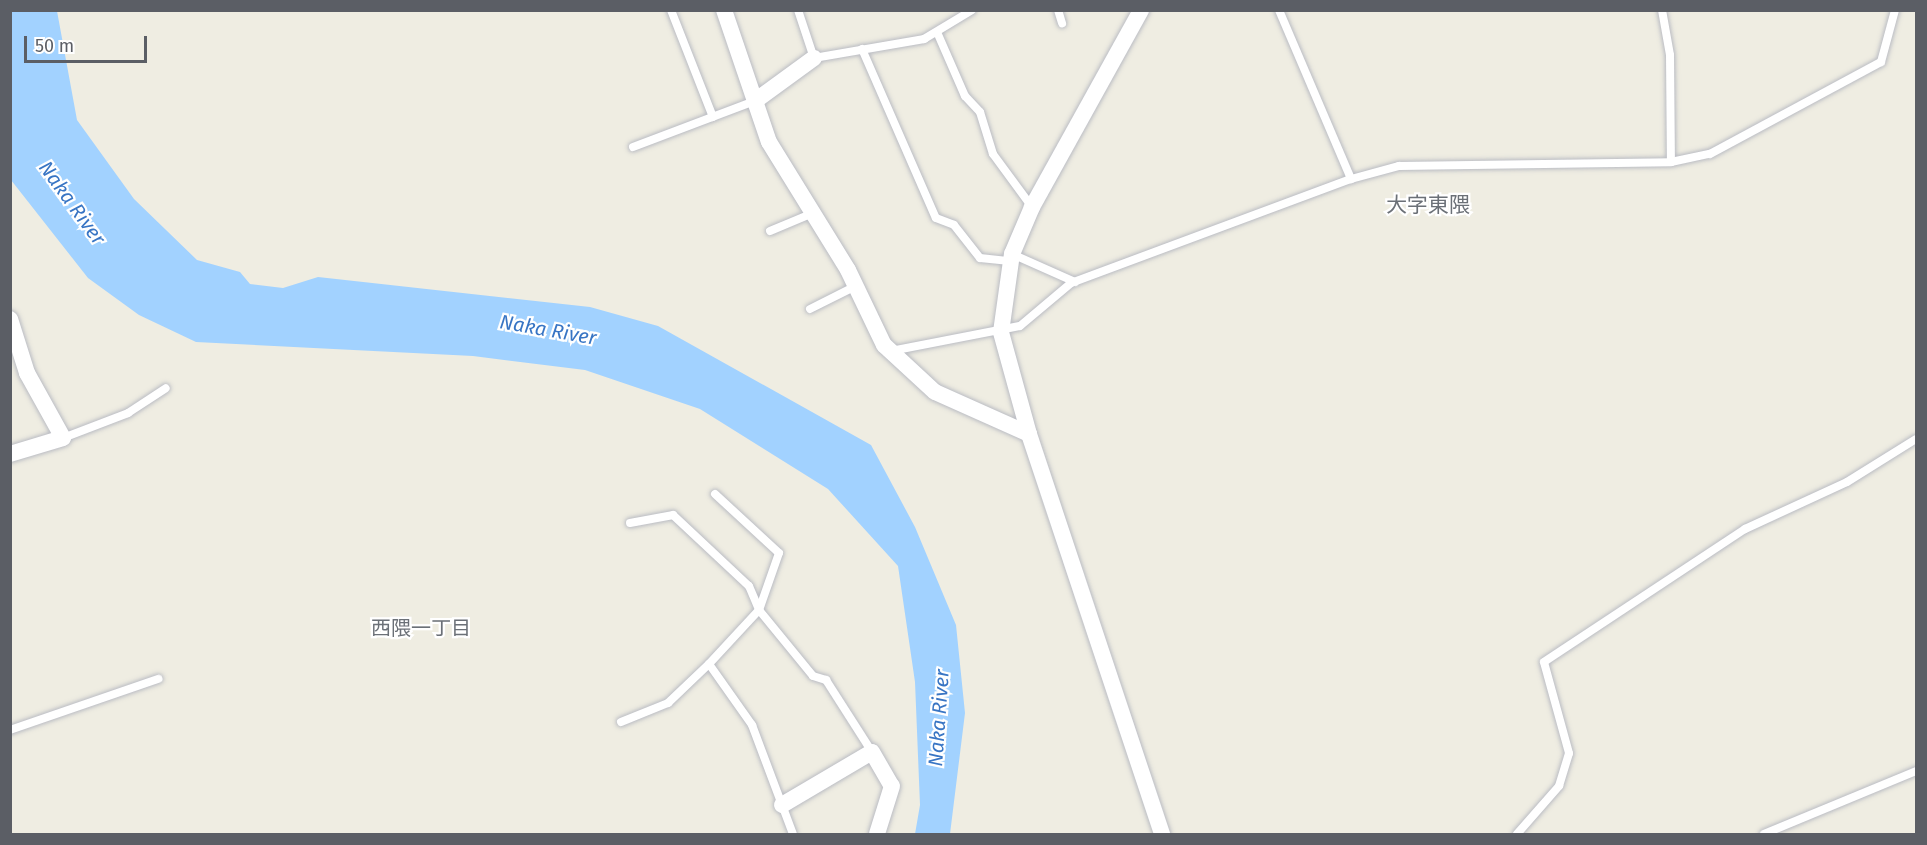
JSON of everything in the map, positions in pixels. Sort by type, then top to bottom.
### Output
[{"type":"street","points":[[724,10],[769,142],[856,286],[891,351],[935,392],[1029,434]]},
{"type":"street","points":[[1141,10],[1032,207],[1011,258],[1001,332],[1029,434],[1162,834]]},
{"type":"street","points":[[755,101],[814,58]]},
{"type":"street","points":[[10,319],[27,374],[63,438],[10,454]]},
{"type":"street","points":[[782,805],[873,752],[892,786],[890,806],[877,834]]},
{"type":"lane","points":[[671,10],[713,117]]},
{"type":"lane","points":[[798,10],[814,58],[937,32],[972,10]]},
{"type":"lane","points":[[1058,10],[1062,23]]},
{"type":"lane","points":[[1279,10],[1351,178]]},
{"type":"lane","points":[[1662,10],[1671,75],[1671,162]]},
{"type":"lane","points":[[891,351],[1001,332],[1020,326],[1075,282],[1351,178],[1399,166],[1671,162],[1710,154],[1881,62],[1895,10]]},
{"type":"lane","points":[[937,32],[965,96],[980,112],[993,154],[1032,207]]},
{"type":"lane","points":[[862,49],[936,218],[954,225],[980,258],[1011,258],[1075,282]]},
{"type":"lane","points":[[633,147],[755,101]]},
{"type":"lane","points":[[770,231],[813,213]]},
{"type":"lane","points":[[810,309],[856,286]]},
{"type":"lane","points":[[63,438],[128,413],[166,388]]},
{"type":"lane","points":[[1517,834],[1559,786],[1569,753],[1544,662],[1745,529],[1847,482],[1917,439]]},
{"type":"lane","points":[[621,722],[668,703],[709,664],[759,610],[779,553],[715,494]]},
{"type":"lane","points":[[630,523],[673,515],[749,586],[759,610],[813,676],[826,680],[873,752]]},
{"type":"lane","points":[[709,664],[752,725],[793,834]]},
{"type":"lane","points":[[10,730],[158,680]]},
{"type":"lane","points":[[1764,834],[1917,771]]},
{"type":"water","name":"Naka River","points":[[11,10],[57,11],[77,120],[134,199],[197,260],[240,272],[250,284],[283,288],[318,277],[590,307],[658,326],[871,445],[915,527],[956,625],[965,713],[950,834],[915,834],[920,805],[915,682],[898,566],[828,489],[700,409],[585,370],[473,356],[196,342],[139,315],[88,278],[11,180]]},
{"type":"district","name":"大字東隈","points":[[1428,205]]},
{"type":"district","name":"西隈一丁目","points":[[421,628]]}]
